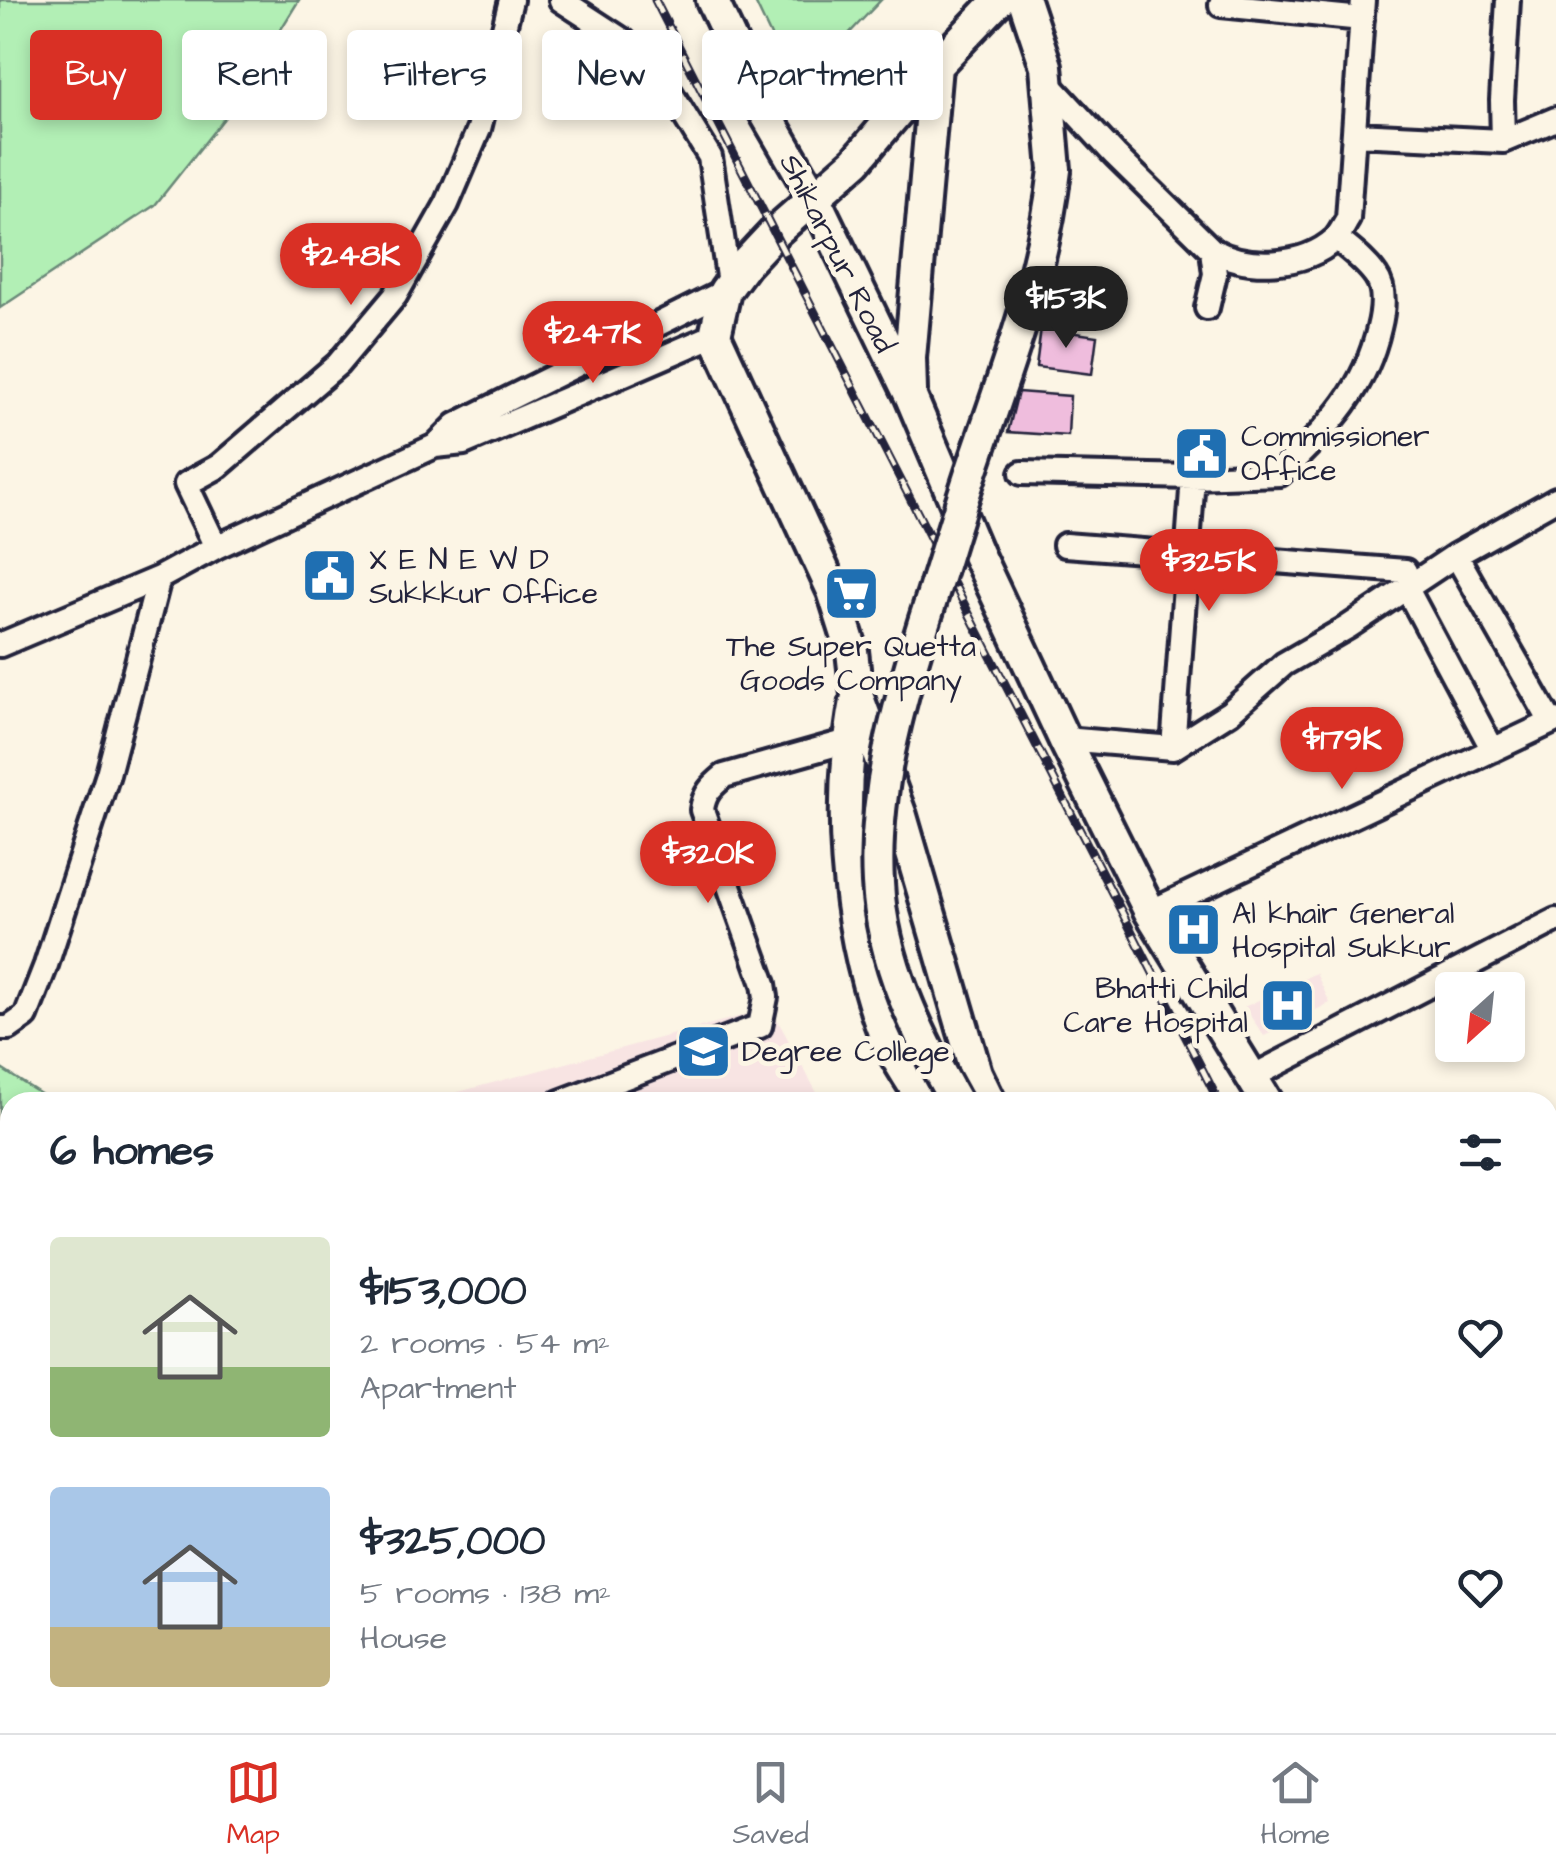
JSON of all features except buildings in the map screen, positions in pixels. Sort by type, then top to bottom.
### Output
[{"type":"main road","name":"Shikarpur Road","points":[[712,0],[764,111],[814,197],[911,398],[1064,740],[1150,912],[1260,1090]]},
{"type":"main road","points":[[943,59],[999,0]]},
{"type":"main road","points":[[950,1092],[926,1049],[889,954],[878,886],[878,839],[884,779],[902,693],[1030,302],[1048,230],[1055,170],[1050,84],[1024,0]]},
{"type":"main road","points":[[890,120],[856,161],[774,233],[727,287],[715,335],[832,591],[852,650],[857,696],[901,816],[976,1074],[985,1092]]},
{"type":"main road","points":[[894,363],[911,120]]},
{"type":"main road","points":[[911,398],[910,358],[931,120]]},
{"type":"main road","points":[[857,696],[848,741],[847,828],[854,913],[880,1025],[918,1092]]},
{"type":"street","points":[[216,548],[186,484],[220,466],[338,364],[396,296],[447,204],[479,129],[511,0]]},
{"type":"street","points":[[435,446],[456,425],[727,287],[710,157],[666,85],[624,41],[561,0]]},
{"type":"street","points":[[1503,141],[1508,0]]},
{"type":"street","points":[[1050,84],[1115,155],[1212,250],[1229,259],[1258,264],[1312,253],[1336,238],[1348,218],[1362,9],[1222,4]]},
{"type":"street","points":[[1355,134],[1503,141],[1556,118]]},
{"type":"street","points":[[1022,473],[1193,478],[1280,474],[1335,419],[1359,386],[1373,354],[1383,298],[1378,278],[1336,238]]},
{"type":"street","points":[[1207,308],[1216,274],[1212,250]]},
{"type":"street","points":[[0,646],[159,578],[435,446],[464,443],[715,335]]},
{"type":"street","points":[[1173,748],[1193,478]]},
{"type":"street","points":[[1064,740],[1173,748],[1230,712],[1284,664],[1348,627],[1406,579],[1556,499]]},
{"type":"street","points":[[1065,544],[1406,579]]},
{"type":"street","points":[[1150,912],[1554,721],[1456,555]]},
{"type":"street","points":[[0,1028],[9,1028],[26,1016],[46,965],[108,774],[159,578]]},
{"type":"street","points":[[1406,579],[1493,750]]},
{"type":"street","points":[[586,1092],[760,1026],[766,997],[764,984],[702,810],[703,799],[724,776],[848,741]]},
{"type":"street","points":[[1260,1090],[1556,920]]},
{"type":"shaded area","name":"Bhatti Child Care Hospital","points":[[1316,973],[1330,1003],[1264,1036],[1244,1007]]},
{"type":"shaded area","name":"Degree College","points":[[771,1008],[817,1092],[458,1092]]},
{"type":"green space","points":[[0,0],[299,0],[280,30],[182,30],[182,120],[223,120],[155,205],[0,308]]},
{"type":"green space","points":[[754,0],[881,0],[852,30],[768,30]]},
{"type":"green space","points":[[0,1068],[37,1092],[0,1092]]},
{"type":"railway","points":[[655,0],[1214,1092]]},
{"type":"place","name":"Commissioner Office","points":[[1202,453]]},
{"type":"place","name":"X E N E W D Sukkkur Office","points":[[330,576]]},
{"type":"place","name":"The Super Quetta Goods Company","points":[[851,593]]},
{"type":"place","name":"Al khair General Hospital Sukkur","points":[[1193,930]]},
{"type":"place","name":"Bhatti Child Care Hospital","points":[[1287,1005]]},
{"type":"place","name":"Degree College","points":[[703,1051]]}]
